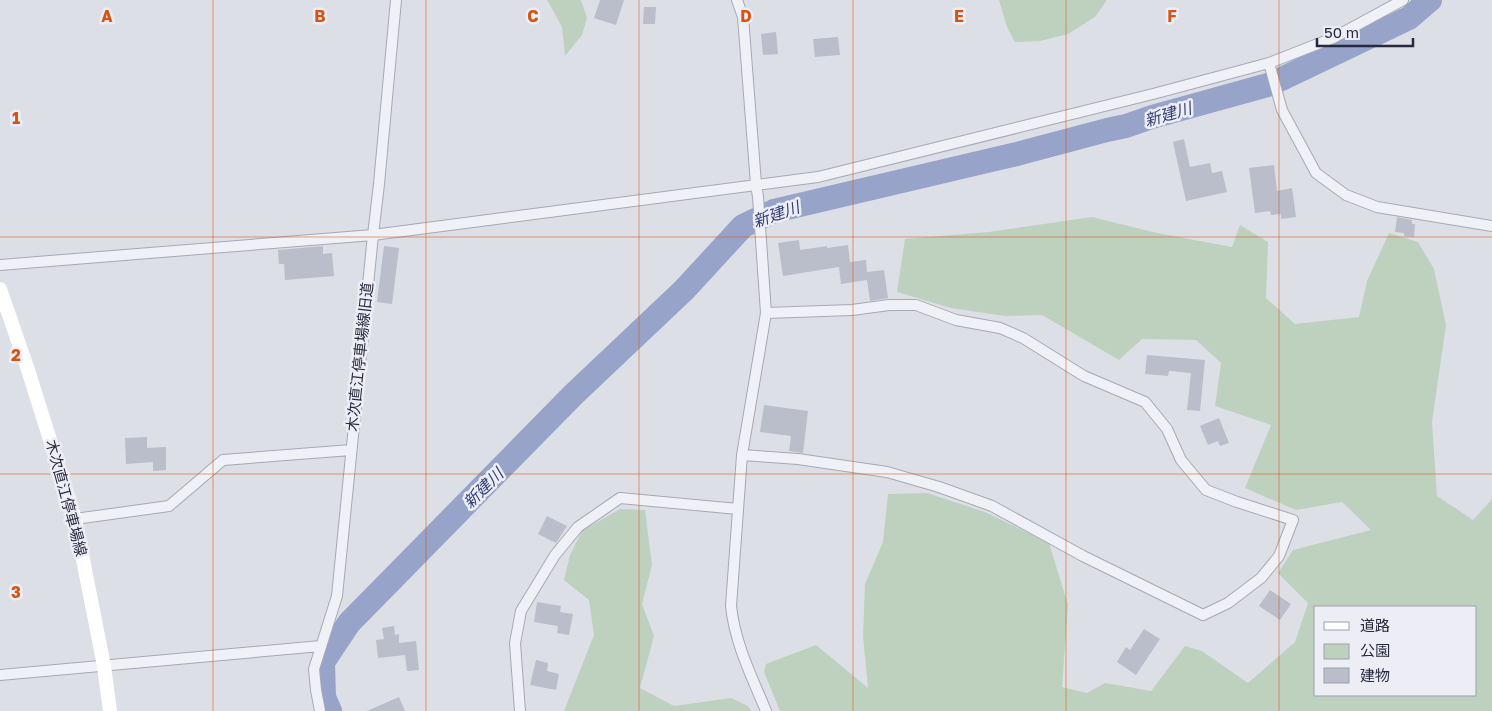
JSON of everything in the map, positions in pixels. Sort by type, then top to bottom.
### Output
[{"type":"main road","name":"木次直江停車場線","points":[[0,289],[28,370],[75,519],[104,666],[110,711]]},
{"type":"street","name":"木次直江停車場線旧道","points":[[320,711],[314,670],[337,596],[396,0]]},
{"type":"street","points":[[737,0],[743,17],[766,313],[742,455],[731,606],[732,619],[740,650],[766,711]]},
{"type":"street","points":[[0,265],[373,235],[818,177],[1270,67],[1333,38],[1402,0]]},
{"type":"street","points":[[1270,67],[1282,110],[1316,173],[1346,195],[1377,207],[1492,226]]},
{"type":"street","points":[[742,455],[798,460],[887,472],[992,506],[1083,556],[1203,615],[1228,603],[1261,578],[1279,556],[1292,520],[1206,490],[1181,460],[1167,429],[1145,402],[1084,376],[1023,338],[1000,328],[956,320],[916,305],[889,305],[852,310],[766,313]]},
{"type":"street","points":[[75,519],[169,506],[223,460],[351,450]]},
{"type":"street","points":[[520,711],[515,643],[521,611],[555,556],[578,527],[620,498],[738,509]]},
{"type":"street","points":[[0,675],[321,646]]},
{"type":"green space","points":[[547,0],[581,0],[587,18],[582,35],[565,56],[562,27]]},
{"type":"green space","points":[[999,0],[1107,0],[1095,17],[1068,34],[1040,41],[1015,42],[1007,27]]},
{"type":"green space","points":[[1092,217],[1157,233],[1232,247],[1240,225],[1268,242],[1266,298],[1295,324],[1359,317],[1367,281],[1389,233],[1418,242],[1434,269],[1446,325],[1432,422],[1437,496],[1473,520],[1492,499],[1492,711],[780,711],[764,672],[766,664],[816,645],[868,688],[863,636],[865,584],[883,542],[888,494],[927,493],[985,512],[1049,543],[1068,605],[1062,687],[1087,693],[1105,683],[1151,691],[1185,646],[1202,651],[1248,683],[1295,642],[1308,603],[1278,573],[1293,550],[1371,530],[1342,502],[1296,510],[1245,488],[1271,425],[1215,406],[1221,363],[1196,340],[1142,339],[1119,360],[1042,315],[1005,316],[951,308],[897,292],[905,239],[989,232]]},
{"type":"green space","points":[[620,509],[645,510],[652,565],[642,604],[654,636],[640,688],[674,706],[731,698],[748,706],[751,711],[564,711],[594,635],[589,600],[564,580],[570,555],[582,531]]},
{"type":"building","points":[[600,0],[624,0],[616,25],[594,18]]},
{"type":"building","points":[[644,7],[656,7],[655,24],[643,24]]},
{"type":"building","points":[[776,32],[778,54],[763,55],[761,34]]},
{"type":"building","points":[[838,37],[840,55],[815,57],[813,39]]},
{"type":"building","points":[[1184,139],[1190,167],[1210,163],[1212,173],[1222,171],[1227,192],[1186,201],[1173,142]]},
{"type":"building","points":[[1274,165],[1277,191],[1292,188],[1296,217],[1281,219],[1281,214],[1271,215],[1270,211],[1255,213],[1249,168]]},
{"type":"building","points":[[1397,217],[1412,220],[1412,224],[1415,224],[1414,237],[1404,236],[1404,233],[1395,232]]},
{"type":"building","points":[[799,240],[800,250],[848,245],[850,262],[866,260],[867,272],[884,270],[888,298],[870,301],[867,280],[841,284],[839,267],[783,276],[778,243]]},
{"type":"building","points":[[323,246],[323,254],[332,253],[334,276],[285,280],[284,264],[279,264],[278,250]]},
{"type":"building","points":[[384,246],[399,248],[392,304],[377,302]]},
{"type":"building","points":[[1147,355],[1205,360],[1200,411],[1187,410],[1191,373],[1169,371],[1168,376],[1145,374]]},
{"type":"building","points":[[764,405],[808,411],[803,453],[789,451],[791,436],[760,432]]},
{"type":"building","points":[[1219,418],[1229,443],[1220,446],[1218,441],[1208,445],[1200,426]]},
{"type":"building","points":[[147,437],[147,448],[166,447],[166,470],[153,471],[153,462],[126,464],[125,438]]},
{"type":"building","points":[[547,516],[567,526],[556,543],[538,534]]},
{"type":"building","points":[[1270,590],[1291,604],[1280,620],[1259,606]]},
{"type":"building","points":[[537,602],[561,606],[560,612],[573,614],[569,635],[557,633],[558,626],[534,622]]},
{"type":"building","points":[[394,626],[395,635],[399,634],[399,643],[416,641],[419,670],[407,671],[405,655],[378,658],[376,640],[384,639],[382,628]]},
{"type":"building","points":[[1144,629],[1160,639],[1136,675],[1117,662],[1126,647],[1130,650]]},
{"type":"building","points":[[536,660],[548,663],[547,671],[559,674],[556,690],[530,685]]},
{"type":"building","points":[[399,697],[405,711],[367,711]]},
{"type":"waterway","name":"新建川","points":[[330,711],[324,697],[323,662],[349,623],[573,395],[684,290],[743,226],[774,211],[1017,154],[1126,126],[1271,84],[1409,18],[1430,0]]}]
